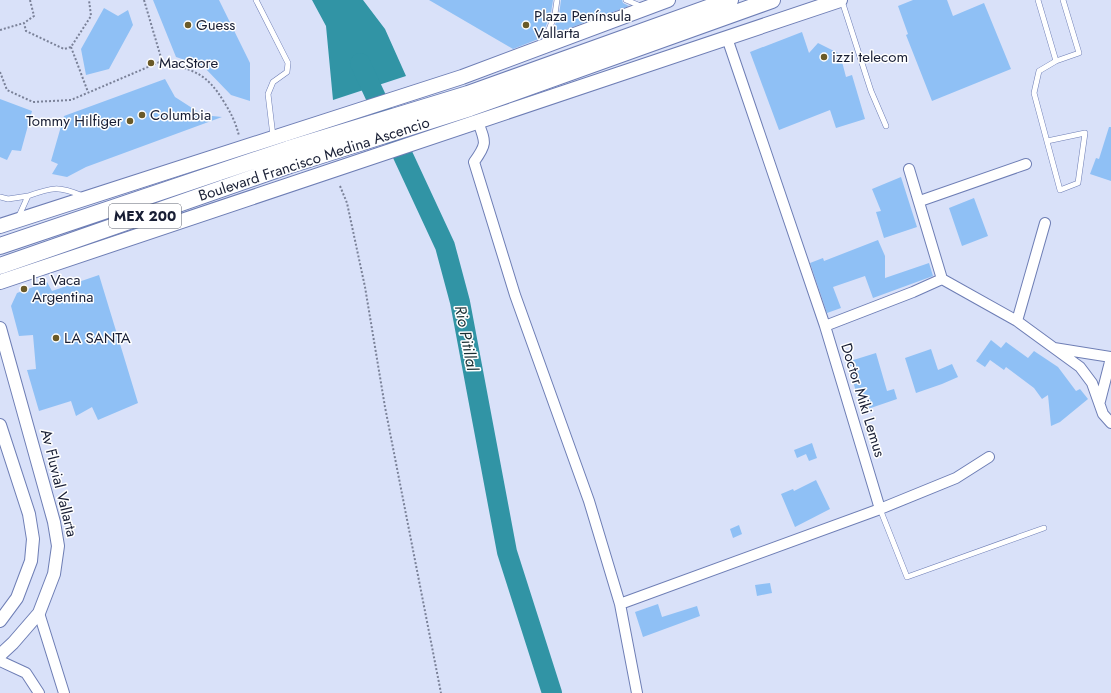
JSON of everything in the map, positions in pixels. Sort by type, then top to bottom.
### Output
[{"type":"highway","name":"MEX 200","points":[[469,101],[730,0]]},
{"type":"highway","name":"MEX 200","points":[[469,101],[772,0]]},
{"type":"highway","name":"Boulevard Francisco Medina Ascencio","points":[[0,246],[288,141],[469,101]]},
{"type":"highway","name":"Boulevard Francisco Medina Ascencio","points":[[0,266],[469,101]]},
{"type":"main road","points":[[0,226],[273,139],[288,141],[541,49],[668,0]]},
{"type":"main road","points":[[0,282],[841,0]]},
{"type":"street","name":"Doctor Miki Lemus","points":[[727,38],[825,326],[880,509]]},
{"type":"street","points":[[476,123],[484,138],[484,148],[474,162],[515,295],[589,501],[620,604],[637,693]]},
{"type":"street","points":[[920,201],[1026,164]]},
{"type":"street","points":[[909,169],[920,201],[942,279],[1016,321],[1080,367],[1092,383],[1100,401],[1103,414],[1111,423]]},
{"type":"street","points":[[1016,321],[1045,222]]},
{"type":"street","points":[[825,326],[913,292],[942,279]]},
{"type":"street","name":"Av Fluvial Vallarta","points":[[0,328],[50,506],[58,546],[54,574],[39,613],[13,643],[0,655]]},
{"type":"street","points":[[1054,348],[1111,358],[1100,401]]},
{"type":"street","points":[[0,425],[29,514],[33,538],[31,560],[17,598],[0,620]]},
{"type":"street","points":[[620,604],[880,509],[956,478],[989,457]]},
{"type":"street","points":[[39,613],[64,693]]},
{"type":"street","points":[[0,661],[26,673],[39,693]]},
{"type":"lane","points":[[256,0],[288,63],[288,72],[273,82],[268,94],[273,139]]},
{"type":"lane","points":[[541,49],[555,14],[557,0]]},
{"type":"lane","points":[[626,0],[646,8]]},
{"type":"lane","points":[[841,0],[871,92],[886,126]]},
{"type":"lane","points":[[1038,0],[1056,62]]},
{"type":"lane","points":[[1047,141],[1085,134],[1078,183],[1060,190],[1034,93],[1039,71],[1056,62],[1079,53],[1063,0]]},
{"type":"lane","points":[[0,197],[8,199],[28,196],[51,188],[68,190],[88,198]]},
{"type":"lane","points":[[17,220],[28,196]]},
{"type":"lane","points":[[880,509],[907,577],[1044,528]]},
{"type":"path","points":[[0,30],[24,23],[34,16],[30,0]]},
{"type":"path","points":[[24,23],[26,31],[64,49],[71,47],[91,16],[89,0]]},
{"type":"path","points":[[144,0],[162,61]]},
{"type":"path","points":[[71,47],[88,92]]},
{"type":"path","points":[[0,72],[7,90],[33,102],[71,100],[162,61],[196,72],[214,85],[235,120],[242,149]]},
{"type":"path","points":[[340,186],[347,203],[365,287],[385,407],[441,693]]},
{"type":"water","points":[[312,0],[363,0],[385,29],[406,76],[333,100],[326,26]]},
{"type":"building","points":[[153,0],[219,0],[250,63],[250,101],[231,95],[203,66],[176,57]]},
{"type":"building","name":"Plaza Península Vallarta","points":[[429,0],[553,0],[551,13],[541,38],[513,49]]},
{"type":"building","points":[[561,0],[622,0],[623,3],[629,6],[551,35],[559,15]]},
{"type":"building","points":[[913,0],[947,0],[953,16],[984,3],[1011,69],[932,101],[906,35],[908,34],[898,6]]},
{"type":"building","points":[[104,8],[118,16],[128,10],[133,25],[109,69],[86,75],[81,49]]},
{"type":"building","points":[[802,32],[809,53],[818,43],[840,54],[846,77],[852,75],[865,119],[836,128],[830,110],[779,130],[750,52]]},
{"type":"building","points":[[165,79],[175,97],[203,115],[222,117],[86,167],[67,177],[52,174],[58,164],[51,161],[64,116]]},
{"type":"building","points":[[0,99],[32,111],[21,151],[12,150],[7,160],[0,157]]},
{"type":"building","points":[[1109,127],[1111,127],[1111,181],[1090,174],[1096,158],[1099,159]]},
{"type":"building","points":[[901,177],[917,227],[884,238],[876,212],[881,211],[872,189]]},
{"type":"building","points":[[974,198],[988,236],[962,246],[949,208]]},
{"type":"building","points":[[878,240],[885,256],[885,278],[929,263],[933,276],[873,298],[865,276],[833,287],[841,308],[827,313],[810,263],[823,258],[824,261]]},
{"type":"building","points":[[99,275],[138,403],[98,420],[92,407],[76,416],[71,401],[39,411],[27,370],[36,369],[33,335],[19,336],[11,306],[17,293],[47,282],[52,291]]},
{"type":"building","points":[[991,340],[1001,348],[1006,342],[1028,358],[1034,351],[1058,367],[1076,391],[1080,389],[1088,399],[1060,422],[1051,426],[1048,395],[1042,399],[1034,388],[1006,367],[1004,370],[990,360],[985,367],[976,361]]},
{"type":"building","points":[[931,349],[938,370],[952,364],[958,377],[916,393],[905,358]]},
{"type":"building","points":[[876,353],[887,391],[894,389],[897,399],[862,411],[847,362]]},
{"type":"building","points":[[812,443],[817,458],[809,461],[806,454],[797,458],[794,450]]},
{"type":"building","points":[[816,480],[830,509],[795,527],[781,494],[793,489],[794,491]]},
{"type":"building","points":[[739,525],[742,534],[733,538],[730,529]]},
{"type":"building","points":[[770,583],[772,593],[757,596],[755,585]]},
{"type":"building","points":[[658,604],[662,617],[697,606],[700,616],[643,637],[635,612]]},
{"type":"waterway","name":"Rio Pitillal","points":[[360,63],[445,246],[460,302],[507,552],[552,693]]},
{"type":"place","name":"Guess","points":[[188,25]]},
{"type":"place","name":"Plaza Península Vallarta","points":[[526,25]]},
{"type":"place","name":"izzi telecom","points":[[824,57]]},
{"type":"place","name":"MacStore","points":[[151,63]]},
{"type":"place","name":"Columbia","points":[[142,115]]},
{"type":"place","name":"Tommy Hilfiger","points":[[130,121]]},
{"type":"place","name":"La Vaca Argentina","points":[[24,289]]},
{"type":"place","name":"LA SANTA","points":[[56,338]]}]
